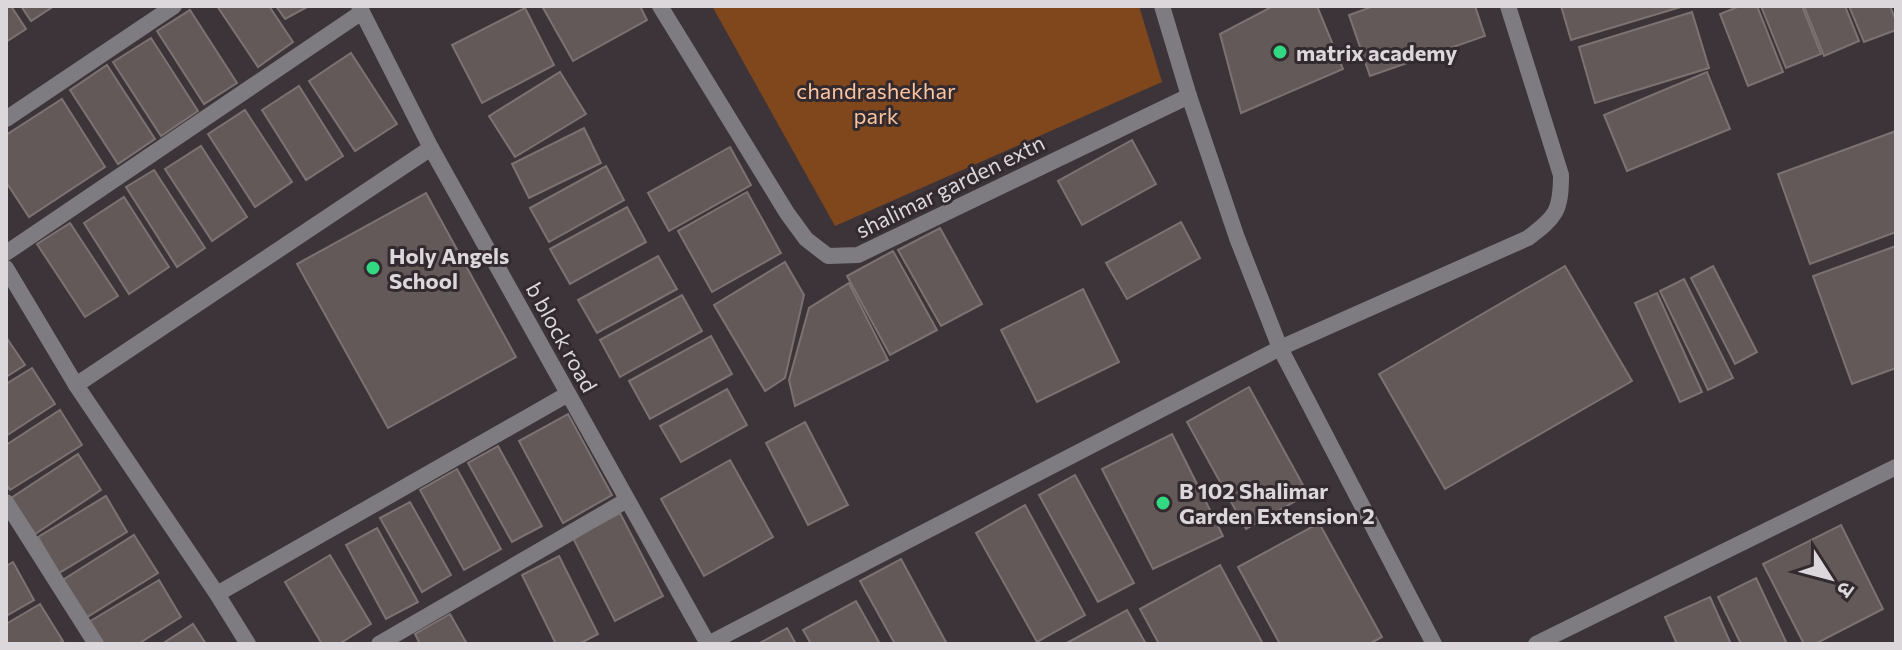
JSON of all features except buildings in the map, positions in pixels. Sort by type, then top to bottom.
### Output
[{"type":"street","points":[[6,119],[174,6]]},
{"type":"street","name":"shalimar garden extn","points":[[660,6],[787,213],[806,239],[828,256],[858,255],[1189,96]]},
{"type":"street","points":[[1162,6],[1237,238],[1280,348],[1434,644]]},
{"type":"street","points":[[708,644],[1280,348],[1528,238],[1550,222],[1561,200],[1561,175],[1508,6]]},
{"type":"street","points":[[6,253],[360,9]]},
{"type":"street","name":"b block road","points":[[360,9],[431,148],[708,644]]},
{"type":"street","points":[[76,385],[431,148]]},
{"type":"street","points":[[6,268],[76,385],[248,644]]},
{"type":"street","points":[[217,594],[568,394]]},
{"type":"street","points":[[1536,644],[1896,467]]},
{"type":"street","points":[[379,644],[627,500]]},
{"type":"street","points":[[6,502],[96,644]]},
{"type":"green space","name":"chandrashekhar park","points":[[712,6],[1139,6],[1162,82],[835,226]]},
{"type":"place","name":"matrix academy","points":[[1280,52]]},
{"type":"place","name":"Holy Angels School","points":[[373,268]]},
{"type":"place","name":"B 102 Shalimar Garden Extension 2","points":[[1163,503]]}]
